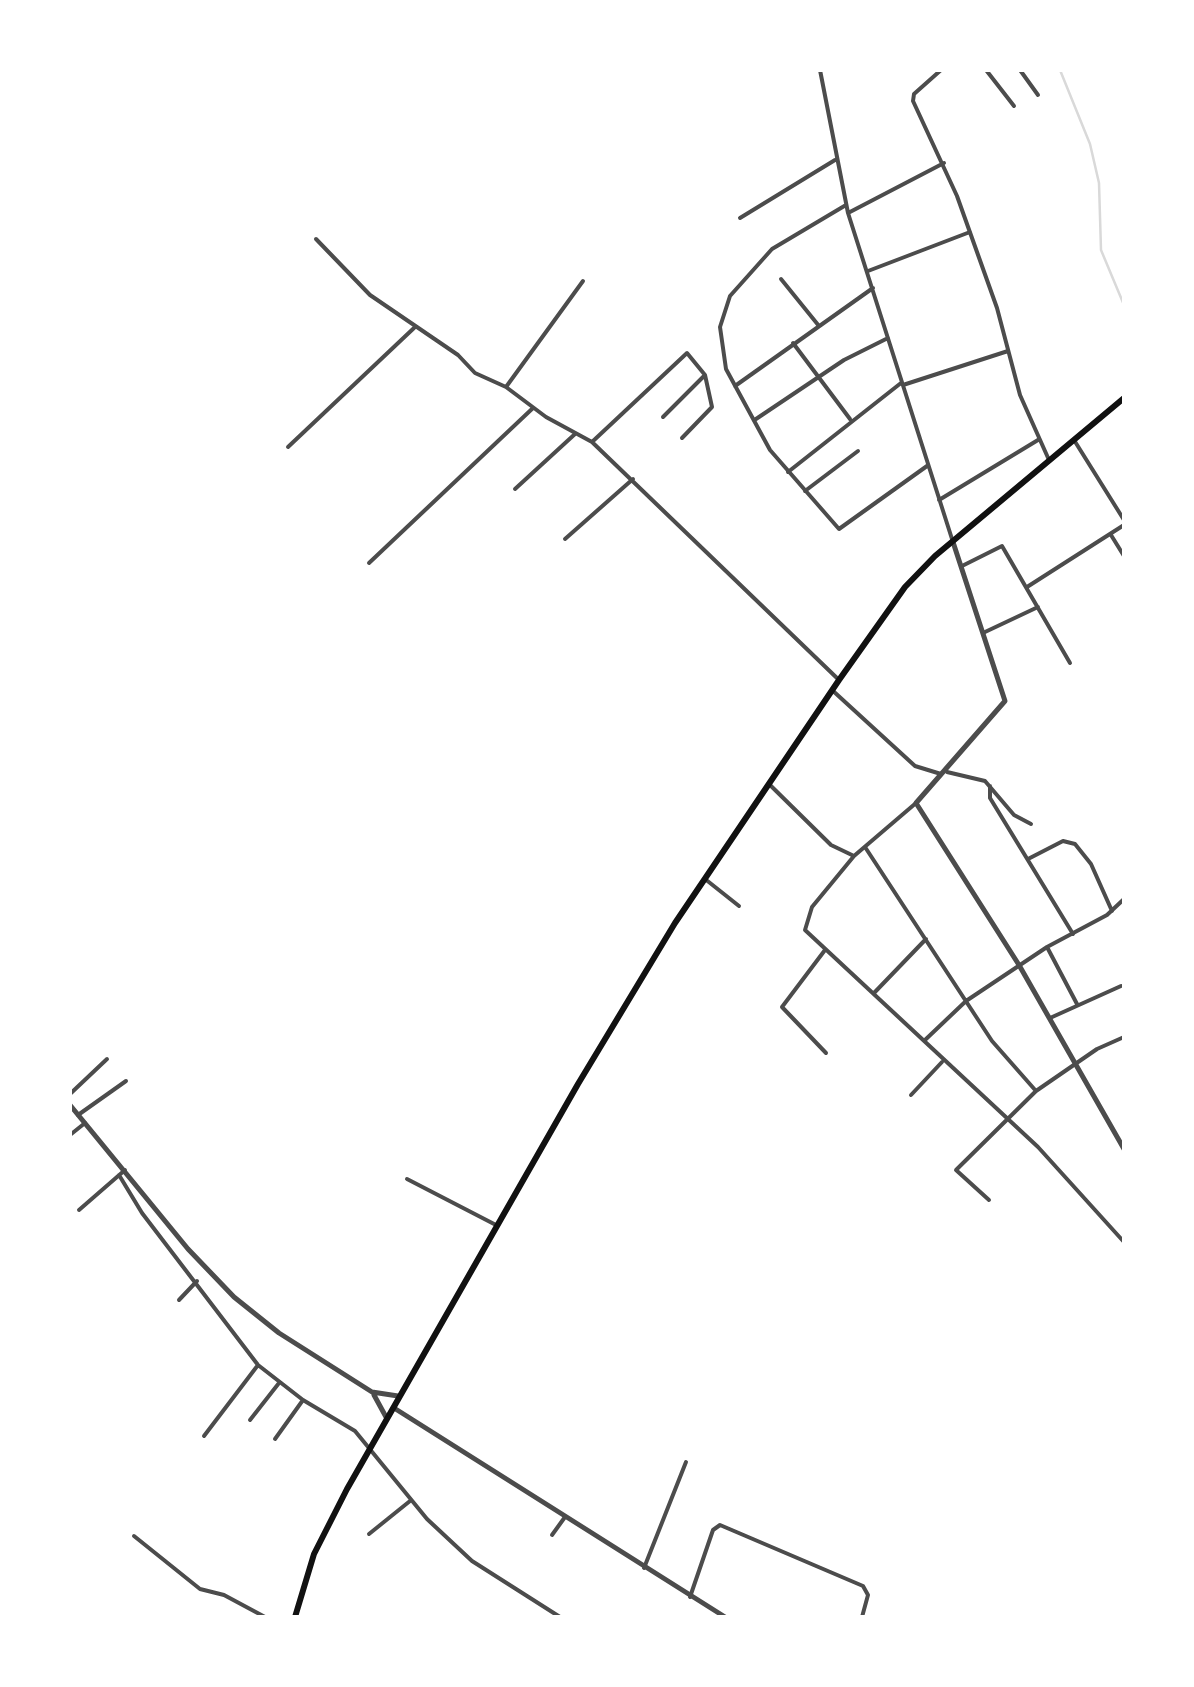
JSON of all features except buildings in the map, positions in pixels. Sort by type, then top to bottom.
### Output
[{"type":"highway","points":[[295,1617],[314,1554],[392,1406],[646,968],[832,690],[904,587],[952,539],[1124,398]]},
{"type":"street","points":[[820,70],[848,213],[927,466],[1005,690],[1004,704],[943,776],[854,856],[806,918],[804,930],[942,1062],[1038,1146],[1124,1242]]},
{"type":"street","points":[[941,70],[914,94],[913,101],[944,163],[1038,440],[1049,460]]},
{"type":"street","points":[[986,70],[1014,106]]},
{"type":"street","points":[[1020,70],[1038,96]]},
{"type":"street","points":[[740,218],[836,160]]},
{"type":"street","points":[[848,213],[944,163]]},
{"type":"street","points":[[846,206],[772,249],[730,296],[720,327],[726,369],[770,450],[843,529],[871,502],[927,466]]},
{"type":"street","points":[[868,271],[970,232]]},
{"type":"street","points":[[316,239],[370,295],[458,355],[479,376],[506,388],[592,442],[839,680]]},
{"type":"street","points":[[781,279],[819,326]]},
{"type":"street","points":[[506,388],[583,281]]},
{"type":"street","points":[[735,386],[873,288]]},
{"type":"street","points":[[288,447],[414,328]]},
{"type":"street","points":[[755,420],[888,338]]},
{"type":"street","points":[[793,343],[851,421]]},
{"type":"street","points":[[788,472],[901,384],[1008,351]]},
{"type":"street","points":[[592,442],[685,354],[692,355],[705,375],[712,409],[682,438]]},
{"type":"street","points":[[662,417],[705,375]]},
{"type":"street","points":[[369,563],[533,408]]},
{"type":"street","points":[[514,489],[575,434]]},
{"type":"street","points":[[939,500],[1038,440]]},
{"type":"street","points":[[1027,587],[1112,535],[1124,523],[1074,440]]},
{"type":"street","points":[[805,492],[858,452]]},
{"type":"street","points":[[565,539],[633,479]]},
{"type":"street","points":[[1112,535],[1124,556]]},
{"type":"street","points":[[962,566],[1000,544],[1070,663]]},
{"type":"street","points":[[986,632],[1038,607]]},
{"type":"street","points":[[832,690],[915,766],[943,776],[965,773],[990,788],[1014,814],[1030,824]]},
{"type":"street","points":[[769,784],[831,845],[854,856]]},
{"type":"street","points":[[990,788],[1026,860],[1073,934]]},
{"type":"street","points":[[916,803],[1019,965],[1120,1134],[1124,1149]]},
{"type":"street","points":[[1026,860],[1063,841],[1075,844],[1091,864],[1112,912]]},
{"type":"street","points":[[866,847],[966,1002],[1036,1091]]},
{"type":"street","points":[[705,879],[739,906]]},
{"type":"street","points":[[924,1041],[966,1002],[1019,965],[1123,903]]},
{"type":"street","points":[[874,994],[926,940]]},
{"type":"street","points":[[1047,948],[1077,1004]]},
{"type":"street","points":[[825,950],[782,1007],[826,1052]]},
{"type":"street","points":[[1050,1018],[1121,986]]},
{"type":"street","points":[[989,1200],[955,1171],[1036,1091],[1076,1062],[1124,1037]]},
{"type":"street","points":[[70,1094],[107,1060]]},
{"type":"street","points":[[911,1095],[942,1062]]},
{"type":"street","points":[[78,1115],[126,1081]]},
{"type":"street","points":[[70,1106],[182,1242],[257,1316],[372,1392],[398,1396]]},
{"type":"street","points":[[70,1134],[85,1124]]},
{"type":"street","points":[[78,1210],[122,1173]]},
{"type":"street","points":[[122,1173],[172,1250],[258,1364],[278,1383],[344,1423],[370,1448],[410,1501],[472,1561],[560,1617]]},
{"type":"street","points":[[407,1179],[497,1226]]},
{"type":"street","points":[[172,1250],[182,1242]]},
{"type":"street","points":[[179,1300],[198,1280]]},
{"type":"street","points":[[204,1436],[258,1364]]},
{"type":"street","points":[[250,1420],[278,1383]]},
{"type":"street","points":[[372,1392],[386,1417]]},
{"type":"street","points":[[275,1440],[303,1400]]},
{"type":"street","points":[[392,1406],[725,1617]]},
{"type":"street","points":[[644,1568],[686,1462]]},
{"type":"street","points":[[369,1534],[410,1501]]},
{"type":"street","points":[[552,1535],[564,1517]]},
{"type":"street","points":[[690,1597],[713,1530],[720,1525],[863,1586],[868,1595],[862,1617]]},
{"type":"street","points":[[134,1536],[200,1589],[224,1595],[265,1617]]},
{"type":"waterway","points":[[1060,70],[1090,144],[1099,183],[1101,250],[1124,305]]}]
